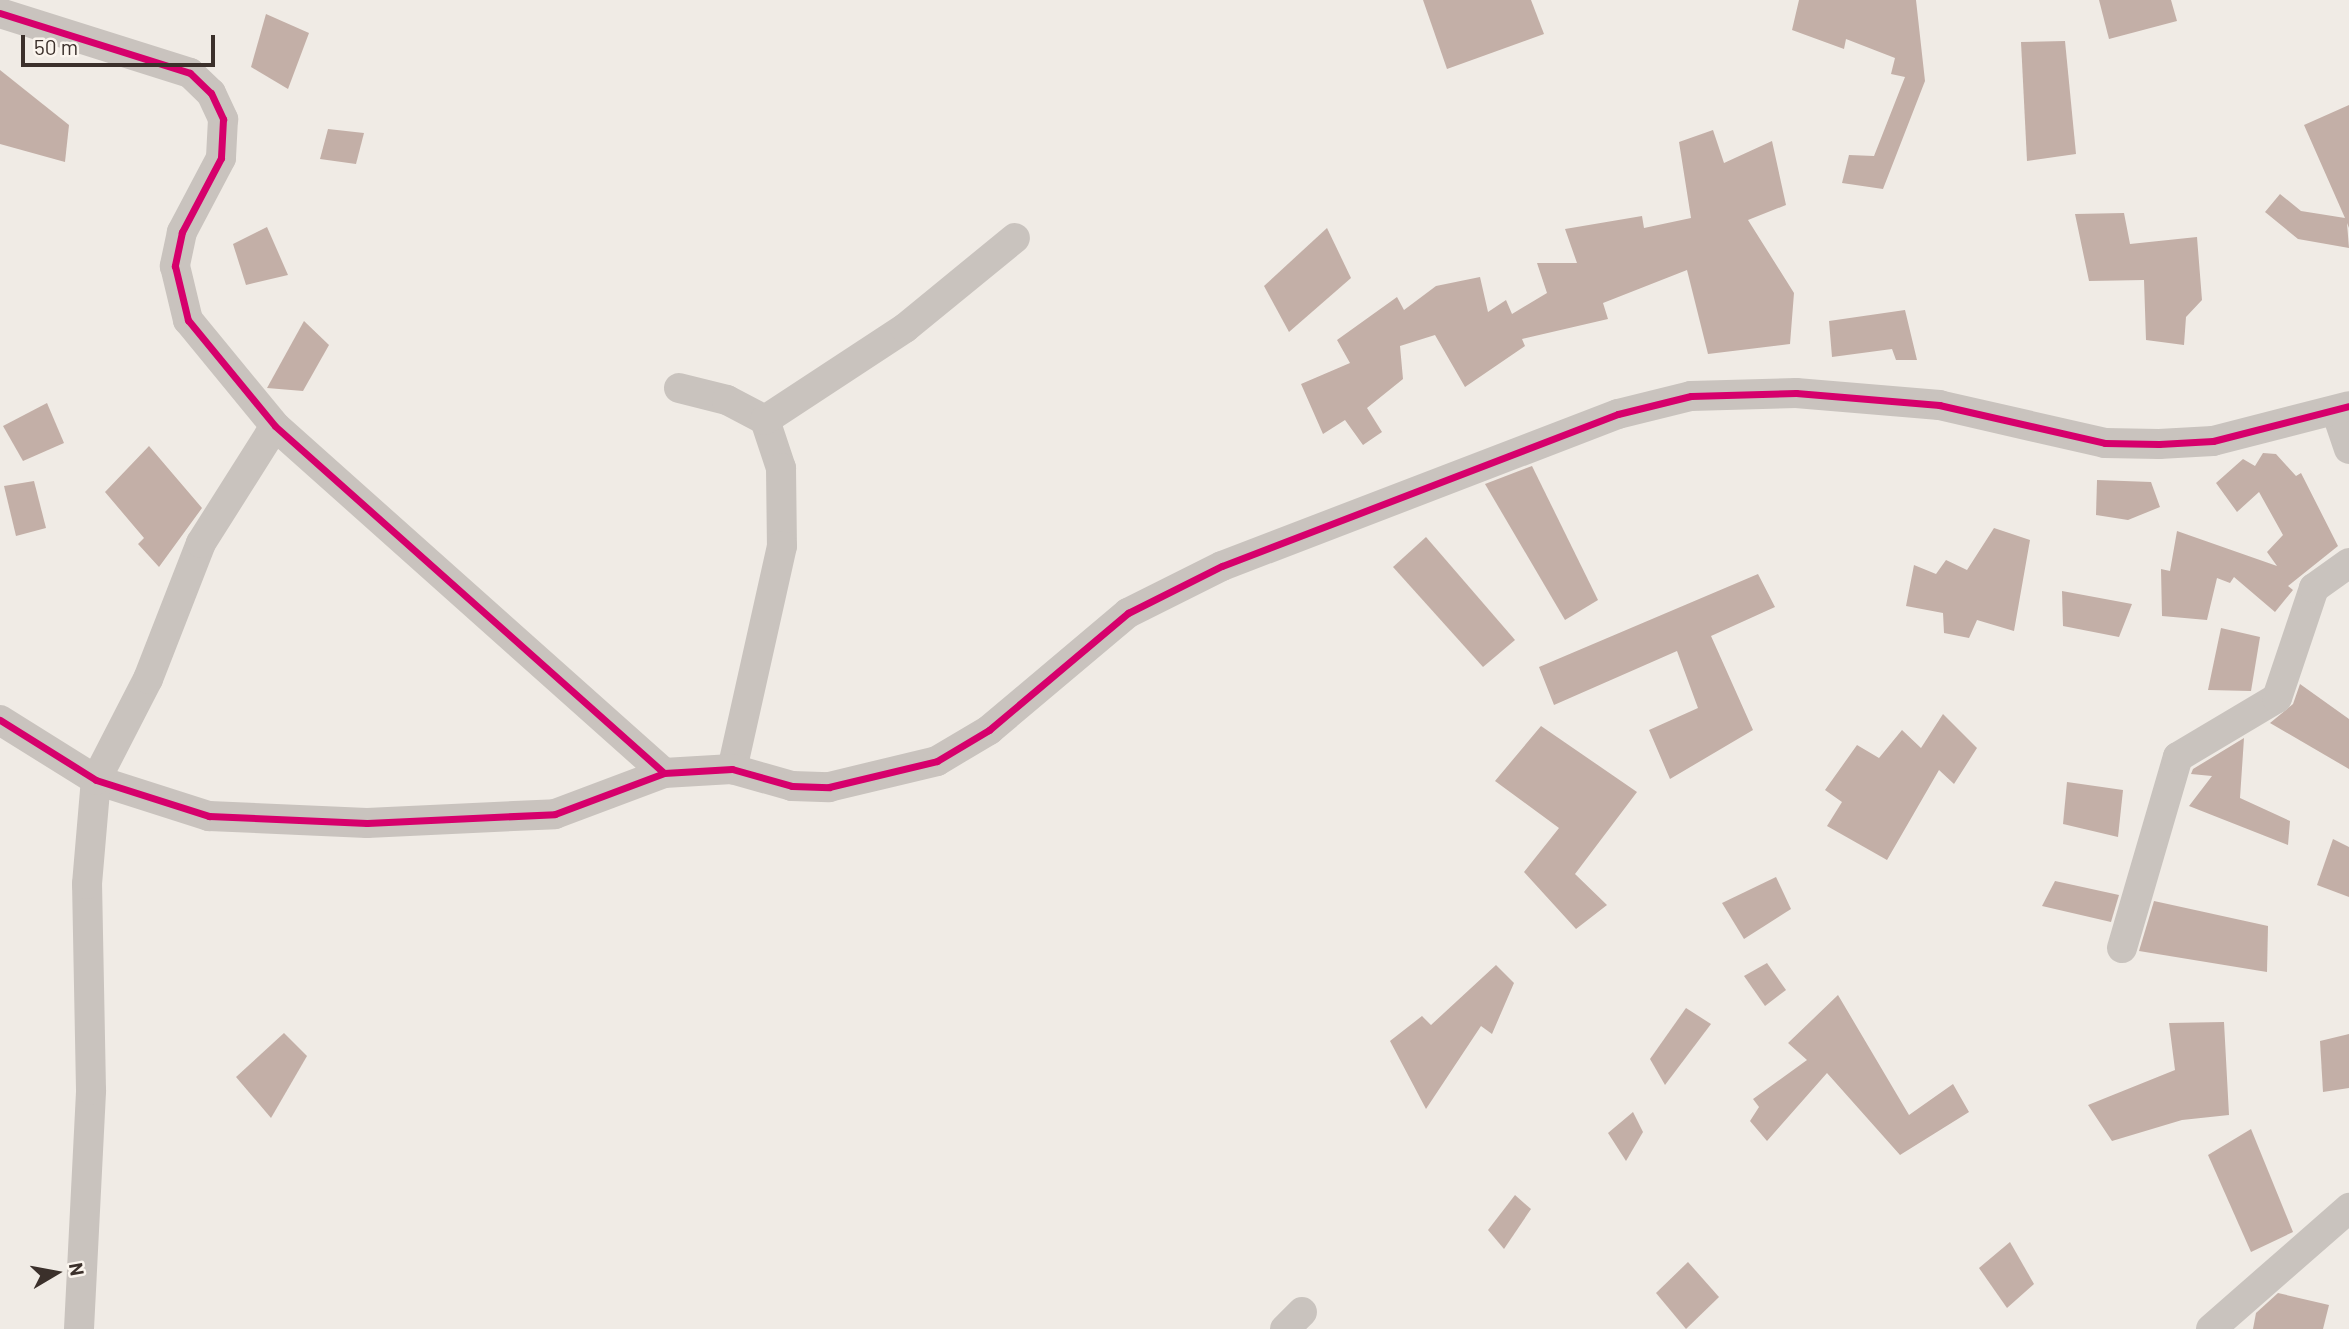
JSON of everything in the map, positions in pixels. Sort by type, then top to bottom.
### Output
[{"type":"street","points":[[0,13],[190,73],[211,93],[223,119],[221,158],[182,232],[175,266],[178,298],[215,356],[275,426],[503,622],[664,773]]},
{"type":"street","points":[[765,420],[905,328],[1016,238]]},
{"type":"street","points":[[679,388],[727,400],[765,420],[781,468],[782,546],[732,769]]},
{"type":"street","points":[[0,720],[96,780],[209,816],[367,823],[555,814],[664,773],[732,769],[792,786],[829,787],[937,761],[989,730],[1128,613],[1222,566],[1618,414],[1691,396],[1796,393],[1939,405],[2119,444],[2213,441],[2342,409],[2349,449]]},
{"type":"street","points":[[79,1329],[92,1090],[87,884],[96,780],[148,678],[201,543],[275,426]]},
{"type":"street","points":[[2122,947],[2178,757],[2277,698],[2314,588],[2349,563]]},
{"type":"street","points":[[2210,1329],[2349,1208]]},
{"type":"building","points":[[1423,0],[1531,0],[1544,34],[1447,69]]},
{"type":"building","points":[[1799,0],[1916,0],[1925,81],[1883,189],[1842,183],[1849,155],[1874,156],[1905,77],[1891,74],[1895,58],[1846,39],[1844,49],[1792,30]]},
{"type":"building","points":[[2099,0],[2171,0],[2177,21],[2109,39]]},
{"type":"building","points":[[266,14],[309,33],[288,89],[251,67]]},
{"type":"building","points":[[2065,41],[2076,154],[2027,161],[2021,42]]},
{"type":"building","points":[[0,70],[69,125],[65,162],[0,144]]},
{"type":"building","points":[[2349,105],[2349,248],[2298,239],[2265,212],[2280,194],[2301,211],[2345,218],[2304,125]]},
{"type":"building","points":[[328,129],[364,133],[356,164],[320,159]]},
{"type":"building","points":[[1713,130],[1724,163],[1772,141],[1786,205],[1748,220],[1794,293],[1790,344],[1708,354],[1687,270],[1603,303],[1608,319],[1522,339],[1525,346],[1465,387],[1435,335],[1400,346],[1403,379],[1367,408],[1382,432],[1363,445],[1345,420],[1323,434],[1301,384],[1350,363],[1337,340],[1397,297],[1404,310],[1436,286],[1480,277],[1488,312],[1506,300],[1512,314],[1547,293],[1537,263],[1577,263],[1565,229],[1642,216],[1644,228],[1691,218],[1679,142]]},
{"type":"building","points":[[2124,213],[2130,244],[2197,237],[2202,300],[2186,317],[2184,345],[2146,340],[2144,280],[2089,281],[2075,214]]},
{"type":"building","points":[[267,227],[288,275],[246,285],[233,244]]},
{"type":"building","points":[[1327,228],[1351,278],[1289,332],[1264,286]]},
{"type":"building","points":[[1905,310],[1917,360],[1896,360],[1892,349],[1832,357],[1829,321]]},
{"type":"building","points":[[304,321],[329,345],[303,391],[267,388]]},
{"type":"building","points":[[47,403],[64,443],[23,461],[3,426]]},
{"type":"building","points":[[149,446],[202,508],[159,567],[138,544],[144,538],[105,492]]},
{"type":"building","points":[[2263,453],[2276,454],[2296,476],[2301,473],[2338,546],[2288,586],[2293,590],[2275,612],[2234,577],[2230,583],[2217,578],[2207,620],[2162,616],[2161,569],[2170,571],[2177,531],[2277,566],[2267,552],[2283,535],[2259,492],[2237,512],[2216,483],[2243,459],[2255,466]]},
{"type":"building","points":[[1532,466],[1598,600],[1565,620],[1485,484]]},
{"type":"building","points":[[2097,480],[2151,482],[2160,507],[2128,520],[2096,515]]},
{"type":"building","points":[[34,481],[46,528],[16,536],[4,486]]},
{"type":"building","points":[[1994,528],[2030,540],[2014,631],[1977,620],[1969,638],[1944,633],[1943,613],[1906,606],[1914,565],[1936,574],[1946,560],[1967,570]]},
{"type":"building","points":[[1426,537],[1515,640],[1483,667],[1393,567]]},
{"type":"building","points":[[1758,574],[1775,607],[1711,636],[1753,730],[1670,779],[1649,730],[1698,708],[1677,651],[1554,705],[1539,667]]},
{"type":"building","points":[[2062,591],[2132,604],[2119,637],[2063,626]]},
{"type":"building","points":[[2221,628],[2260,637],[2251,691],[2208,690]]},
{"type":"building","points":[[2300,684],[2349,719],[2349,769],[2270,723],[2293,704]]},
{"type":"building","points":[[1943,714],[1977,748],[1954,784],[1939,770],[1887,860],[1827,826],[1842,802],[1825,790],[1857,745],[1879,758],[1902,730],[1921,748]]},
{"type":"building","points":[[1541,726],[1637,792],[1575,874],[1607,905],[1576,929],[1524,872],[1559,828],[1495,781]]},
{"type":"building","points":[[2244,738],[2240,798],[2290,821],[2288,845],[2189,806],[2212,776],[2191,774],[2193,769]]},
{"type":"building","points":[[2067,782],[2123,790],[2118,837],[2063,824]]},
{"type":"building","points":[[2333,839],[2349,847],[2349,897],[2317,885]]},
{"type":"building","points":[[1776,877],[1791,909],[1744,939],[1722,903]]},
{"type":"building","points":[[2055,881],[2119,895],[2111,922],[2042,906]]},
{"type":"building","points":[[2154,901],[2268,926],[2267,972],[2139,951]]},
{"type":"building","points":[[1767,963],[1786,990],[1765,1006],[1744,976]]},
{"type":"building","points":[[1496,965],[1514,983],[1492,1034],[1481,1026],[1426,1109],[1390,1041],[1422,1016],[1431,1025]]},
{"type":"building","points":[[1838,995],[1909,1115],[1953,1084],[1969,1112],[1900,1155],[1827,1073],[1767,1141],[1750,1121],[1759,1107],[1753,1099],[1807,1060],[1788,1043]]},
{"type":"building","points":[[1686,1008],[1711,1024],[1665,1085],[1650,1059]]},
{"type":"building","points":[[2224,1022],[2229,1115],[2182,1120],[2112,1141],[2088,1105],[2175,1070],[2169,1023]]},
{"type":"building","points":[[284,1033],[307,1056],[271,1118],[236,1077]]},
{"type":"building","points":[[2349,1034],[2349,1088],[2323,1092],[2320,1041]]},
{"type":"building","points":[[1633,1112],[1643,1132],[1626,1161],[1608,1133]]},
{"type":"building","points":[[2251,1129],[2293,1232],[2251,1252],[2208,1155]]},
{"type":"building","points":[[1515,1195],[1531,1209],[1504,1249],[1488,1230]]},
{"type":"building","points":[[2010,1242],[2034,1284],[2007,1308],[1979,1268]]},
{"type":"building","points":[[1688,1262],[1719,1297],[1686,1329],[1656,1293]]},
{"type":"building","points":[[2278,1293],[2329,1305],[2323,1329],[2253,1329],[2256,1313]]},
{"type":"cycle path","points":[[0,13],[190,73],[211,93],[223,119],[221,158],[182,232],[175,266],[188,320],[275,426],[664,773]]},
{"type":"cycle path","points":[[0,720],[96,780],[209,816],[367,823],[555,814],[664,773],[732,769],[792,786],[829,787],[937,761],[989,730],[1128,613],[1222,566],[1618,414],[1691,396],[1796,393],[1939,405],[2105,443],[2159,444],[2213,441],[2349,406]]}]
